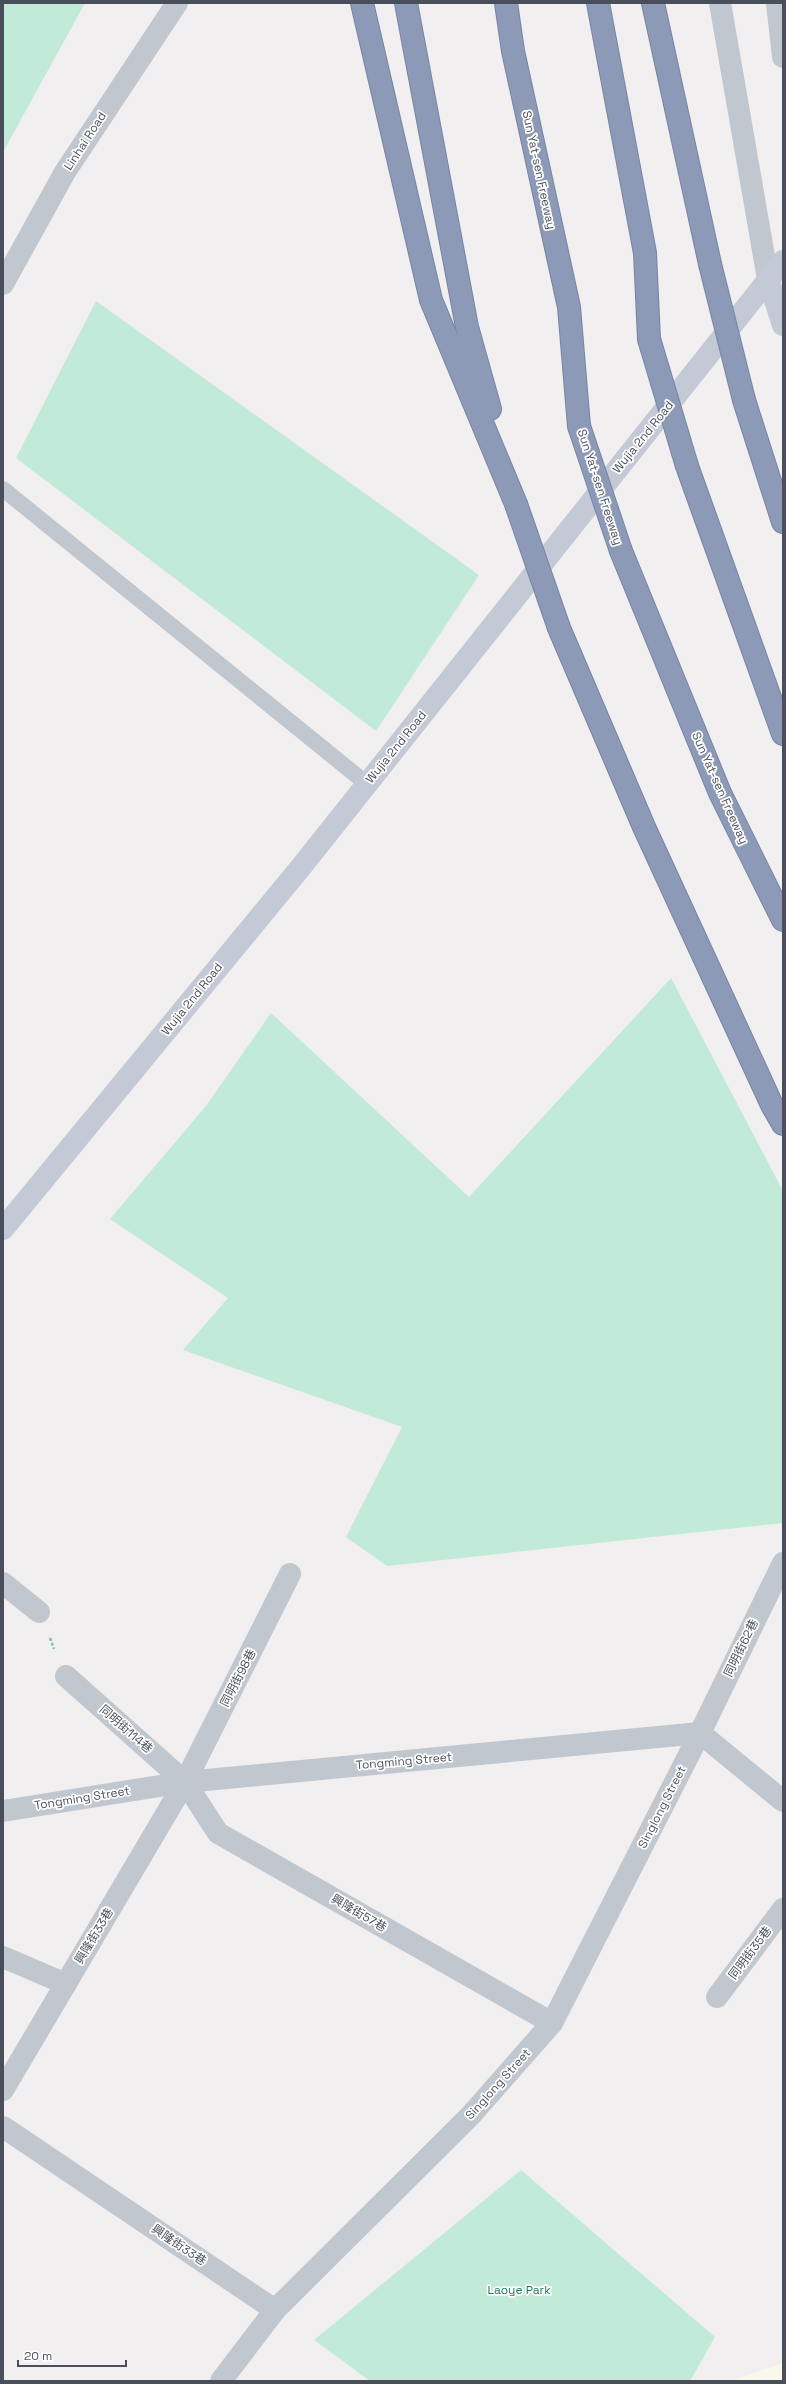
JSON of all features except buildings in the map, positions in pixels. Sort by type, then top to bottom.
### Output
[{"type":"highway","points":[[362,3],[431,300],[516,504],[559,628],[644,827],[772,1105],[783,1124]]},
{"type":"highway","points":[[406,3],[467,327],[516,504]]},
{"type":"highway","name":"Sun Yat-sen Freeway","points":[[506,3],[513,51],[569,307],[579,426],[621,551],[720,794],[783,920]]},
{"type":"highway","points":[[598,3],[645,253],[650,339],[687,466],[783,734]]},
{"type":"highway","points":[[653,3],[710,264],[744,400],[783,522]]},
{"type":"main road","name":"Wujia 2nd Road","points":[[3,1229],[367,784],[783,261]]},
{"type":"main road","points":[[768,279],[783,326]]},
{"type":"street","name":"Linhai Road","points":[[3,284],[65,172],[177,3]]},
{"type":"street","points":[[720,3],[768,279]]},
{"type":"street","points":[[777,3],[783,57]]},
{"type":"street","name":"同明街62巷","points":[[700,1733],[783,1563]]},
{"type":"street","name":"同明街98巷","points":[[185,1782],[290,1574]]},
{"type":"street","points":[[3,1583],[39,1612]]},
{"type":"street","name":"同明街114巷","points":[[66,1676],[185,1782]]},
{"type":"street","points":[[700,1733],[783,1801]]},
{"type":"street","name":"Tongming Street","points":[[3,1810],[185,1782],[700,1733]]},
{"type":"street","name":"Singlong Street","points":[[221,2381],[275,2310],[471,2115],[552,2023],[700,1733]]},
{"type":"street","name":"興隆街33巷","points":[[3,2090],[185,1782]]},
{"type":"street","name":"興隆街57巷","points":[[185,1782],[218,1833],[552,2023]]},
{"type":"street","name":"同明街35巷","points":[[717,1996],[783,1909]]},
{"type":"street","points":[[3,1957],[66,1984]]},
{"type":"street","name":"興隆街33巷","points":[[3,2127],[275,2310]]},
{"type":"lane","points":[[3,489],[367,784]]},
{"type":"path","points":[[39,1612],[66,1676]]},
{"type":"shaded area","points":[[783,2363],[783,2381],[731,2381]]},
{"type":"green space","points":[[3,3],[85,3],[3,152]]},
{"type":"green space","points":[[96,301],[479,575],[376,731],[16,458]]},
{"type":"green space","points":[[671,978],[783,1191],[783,1523],[387,1566],[346,1537],[402,1427],[183,1350],[228,1298],[110,1219],[206,1106],[271,1013],[469,1197]]},
{"type":"green space","name":"Laoye Park","points":[[521,2170],[715,2337],[690,2381],[370,2381],[314,2340]]}]
